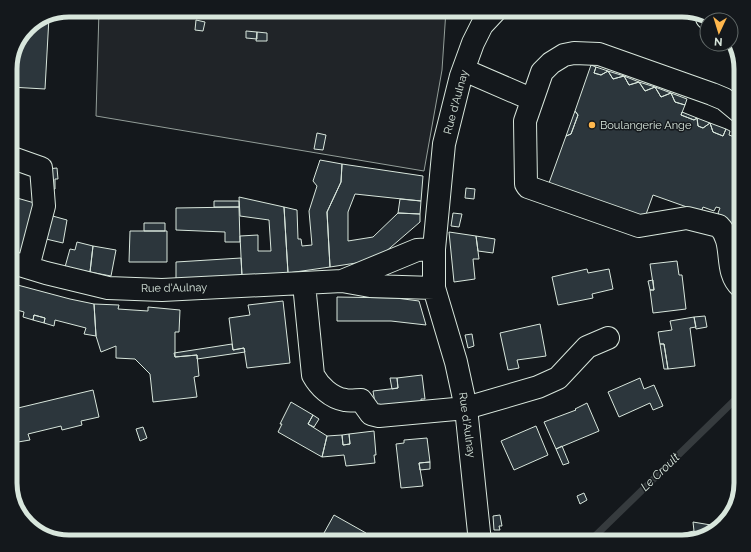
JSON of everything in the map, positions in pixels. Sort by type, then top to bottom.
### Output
[{"type":"street","name":"Rue d'Aulnay","points":[[479,535],[466,408],[456,362],[434,288],[434,249],[444,144],[464,70],[484,17]]},
{"type":"street","points":[[734,107],[724,99],[712,94],[600,54],[574,53],[564,55],[551,63],[542,72],[531,99],[524,128],[526,184],[528,187],[639,226],[687,218],[719,226],[728,241],[732,276],[734,278]]},
{"type":"street","points":[[464,70],[531,99]]},
{"type":"street","points":[[17,159],[41,168],[44,206],[19,265]]},
{"type":"street","name":"Rue d'Aulnay","points":[[342,281],[418,250],[434,249]]},
{"type":"street","name":"Rue d'Aulnay","points":[[19,265],[108,288],[162,290],[342,281],[370,286],[434,288]]},
{"type":"street","points":[[304,284],[313,375],[318,385],[344,400],[361,400],[371,414],[379,416],[466,408],[538,387],[558,378],[587,347],[608,338]]},
{"type":"shaded area","points":[[99,17],[446,17],[442,70],[424,171],[96,116]]},
{"type":"building","points":[[196,20],[205,22],[203,31],[195,30]]},
{"type":"building","points":[[49,21],[45,89],[17,87],[17,65],[22,46],[28,37],[43,24]]},
{"type":"building","points":[[246,31],[257,32],[257,39],[246,38]]},
{"type":"building","points":[[257,32],[267,33],[267,41],[256,41]]},
{"type":"building","points":[[591,65],[596,67],[594,73],[601,75],[608,71],[613,79],[624,76],[629,85],[639,82],[645,91],[655,87],[661,97],[671,93],[675,102],[685,105],[681,115],[694,120],[697,118],[698,126],[703,128],[710,123],[713,132],[723,136],[726,129],[730,131],[729,135],[734,137],[734,230],[718,213],[720,208],[716,207],[714,211],[703,207],[701,212],[653,195],[645,217],[549,183],[566,136],[571,134],[578,115],[575,111]]},
{"type":"building","points":[[596,67],[608,71],[601,75],[594,73]]},
{"type":"building","points":[[608,71],[624,76],[613,79]]},
{"type":"building","points":[[624,76],[639,82],[629,85]]},
{"type":"building","points":[[639,82],[655,87],[645,91]]},
{"type":"building","points":[[655,87],[671,93],[661,97]]},
{"type":"building","points":[[671,93],[687,99],[685,105],[675,102]]},
{"type":"building","points":[[575,111],[578,115],[571,134],[566,136]]},
{"type":"building","points":[[682,112],[697,118],[694,120],[681,115]]},
{"type":"building","points":[[697,118],[710,123],[703,128],[698,126]]},
{"type":"building","points":[[710,123],[726,129],[723,136],[713,132]]},
{"type":"building","points":[[317,133],[326,135],[323,150],[314,149]]},
{"type":"building","points":[[320,160],[342,164],[341,182],[327,212],[330,267],[288,273],[284,207],[297,210],[298,239],[301,239],[302,246],[312,245],[309,211],[317,186],[313,181]]},
{"type":"building","points":[[342,164],[423,176],[421,201],[355,194],[348,212],[348,241],[373,237],[398,213],[420,214],[420,222],[376,260],[330,267],[327,212],[341,182]]},
{"type":"building","points":[[57,168],[58,179],[55,179],[55,189],[49,190],[47,169]]},
{"type":"building","points":[[466,188],[475,189],[474,199],[465,198]]},
{"type":"building","points":[[239,197],[284,207],[288,273],[242,276],[240,236],[258,235],[258,251],[271,251],[269,220],[240,216]]},
{"type":"building","points":[[17,198],[38,204],[22,255],[17,254]]},
{"type":"building","points":[[400,199],[421,201],[420,214],[398,213]]},
{"type":"building","points":[[214,201],[239,201],[239,207],[214,207]]},
{"type":"building","points":[[239,207],[240,242],[225,242],[225,232],[176,230],[176,208]]},
{"type":"building","points":[[453,213],[462,214],[459,227],[451,226]]},
{"type":"building","points":[[49,215],[67,220],[63,243],[46,239]]},
{"type":"building","points":[[144,223],[165,223],[165,231],[144,231]]},
{"type":"building","points":[[130,231],[167,231],[167,262],[129,262]]},
{"type":"building","points":[[449,232],[476,236],[479,259],[473,259],[475,279],[454,282]]},
{"type":"building","points":[[476,236],[495,239],[493,253],[478,251]]},
{"type":"building","points":[[77,242],[93,246],[90,272],[65,267],[70,249],[75,250]]},
{"type":"building","points":[[93,246],[116,250],[111,276],[90,272]]},
{"type":"building","points":[[241,258],[242,276],[176,280],[176,262]]},
{"type":"building","points":[[677,261],[679,275],[682,275],[686,309],[653,313],[650,290],[654,290],[650,264]]},
{"type":"building","points":[[587,269],[588,273],[609,269],[613,289],[592,294],[593,298],[558,305],[552,277]]},
{"type":"building","points":[[653,280],[654,290],[650,290],[648,281]]},
{"type":"building","points":[[17,285],[94,304],[96,336],[84,334],[86,328],[55,320],[54,326],[44,323],[45,318],[34,315],[33,320],[23,317],[24,312],[17,310]]},
{"type":"building","points":[[337,297],[396,298],[419,301],[426,325],[391,321],[337,321]]},
{"type":"building","points":[[283,301],[290,363],[247,368],[244,348],[233,350],[229,318],[250,315],[248,305]]},
{"type":"building","points":[[94,304],[119,305],[118,309],[148,311],[148,307],[180,310],[179,332],[175,332],[175,357],[197,355],[199,376],[194,377],[197,397],[153,402],[150,374],[135,359],[116,358],[116,346],[101,352],[96,336]]},
{"type":"building","points":[[34,315],[45,318],[44,323],[33,320]]},
{"type":"building","points":[[705,316],[707,327],[696,329],[694,317]]},
{"type":"building","points":[[694,317],[696,327],[690,328],[695,366],[668,369],[664,344],[660,344],[658,332],[672,330],[670,321]]},
{"type":"building","points":[[540,324],[546,356],[517,360],[519,368],[508,370],[500,333]]},
{"type":"building","points":[[472,334],[474,346],[468,348],[465,335]]},
{"type":"building","points":[[232,344],[233,350],[244,348],[245,352],[197,359],[197,355],[175,357],[174,353]]},
{"type":"building","points":[[660,344],[664,344],[668,369],[664,369]]},
{"type":"building","points":[[422,375],[425,399],[421,399],[422,408],[376,409],[373,391],[398,388],[397,378]]},
{"type":"building","points":[[390,378],[397,378],[398,388],[392,389]]},
{"type":"building","points":[[640,378],[644,389],[654,385],[663,406],[653,410],[650,403],[619,417],[608,392]]},
{"type":"building","points":[[93,390],[99,417],[81,421],[82,425],[62,430],[61,426],[28,434],[30,440],[18,442],[18,408]]},
{"type":"building","points":[[291,402],[313,415],[308,424],[327,436],[322,457],[278,432],[282,424],[280,424]]},
{"type":"building","points":[[587,403],[599,431],[556,449],[544,422],[576,410],[575,409]]},
{"type":"building","points":[[313,415],[319,419],[314,427],[308,424]]},
{"type":"building","points":[[536,426],[548,455],[514,470],[501,441]]},
{"type":"building","points":[[143,427],[147,438],[140,441],[136,429]]},
{"type":"building","points":[[374,431],[376,455],[374,455],[375,463],[346,466],[344,455],[322,457],[327,436],[342,435],[343,445],[350,444],[349,434]]},
{"type":"building","points":[[349,434],[350,444],[343,445],[342,435]]},
{"type":"building","points":[[427,438],[430,462],[419,463],[423,486],[401,488],[396,444],[404,443],[404,440]]},
{"type":"building","points":[[562,446],[569,463],[563,465],[556,449]]},
{"type":"building","points":[[430,462],[430,469],[420,470],[419,463]]},
{"type":"building","points":[[584,493],[587,500],[580,504],[577,496]]},
{"type":"building","points":[[334,515],[366,533],[365,535],[323,535]]},
{"type":"building","points":[[500,515],[502,526],[499,526],[500,530],[494,530],[493,516]]},
{"type":"building","points":[[693,522],[712,525],[705,530],[692,534],[675,535],[694,531]]},
{"type":"waterway","name":"Le Croult","points":[[596,535],[734,401]]},
{"type":"place","name":"Boulangerie Ange","points":[[592,125]]}]
